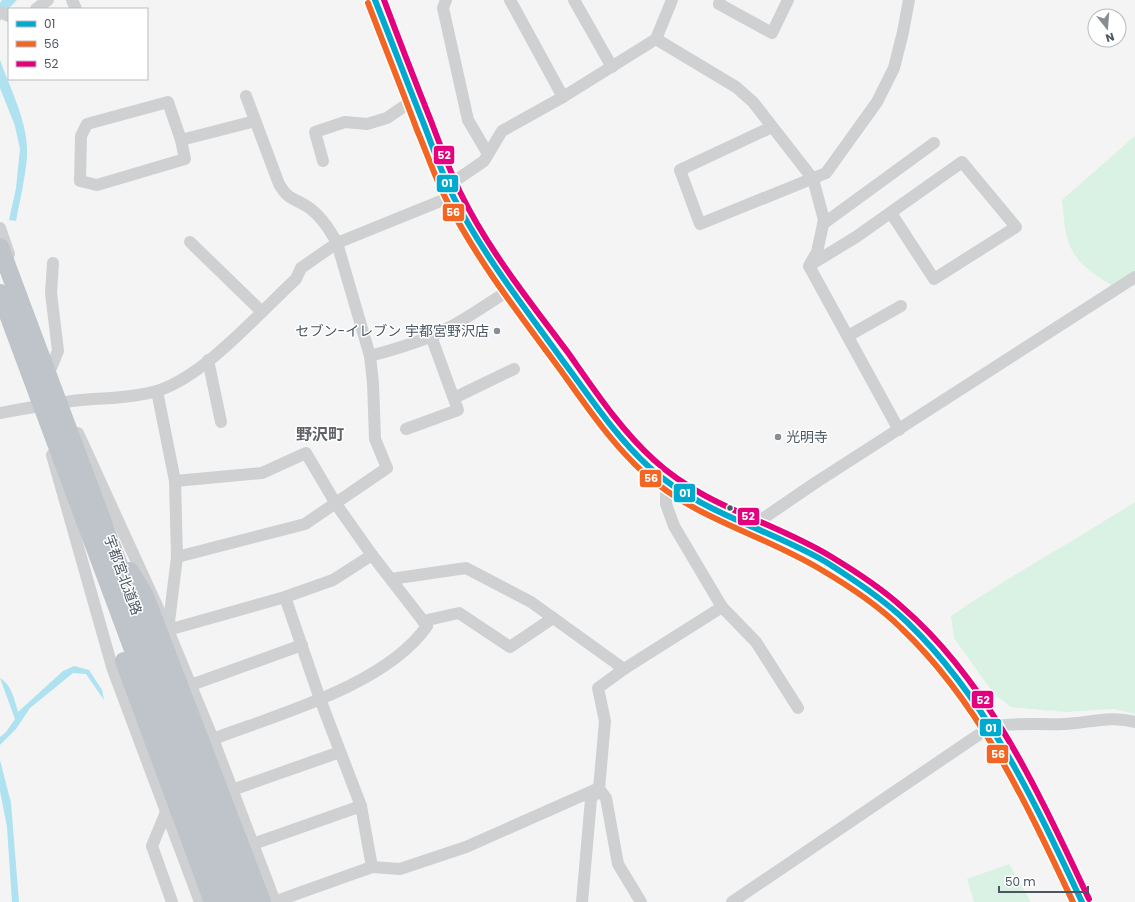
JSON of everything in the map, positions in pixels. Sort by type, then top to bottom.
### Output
[{"type":"highway","points":[[375,0],[413,100],[451,191],[471,228],[511,289],[614,430],[632,451],[666,481],[693,499],[813,555],[870,592],[890,607],[931,646],[990,727],[1047,830],[1082,902]]},
{"type":"highway","name":"宇都宮北道路","points":[[0,247],[245,902]]},
{"type":"highway","name":"宇都宮北道路","points":[[0,293],[228,902]]},
{"type":"highway","points":[[67,472],[81,541],[213,902]]},
{"type":"highway","points":[[108,534],[145,596],[262,902]]},
{"type":"street","points":[[37,8],[48,0]]},
{"type":"street","points":[[446,0],[443,8],[468,120],[488,154]]},
{"type":"street","points":[[510,0],[563,97]]},
{"type":"street","points":[[574,0],[612,67]]},
{"type":"street","points":[[0,413],[64,403],[124,397],[157,391],[186,377],[208,360],[262,312],[296,279],[301,268],[337,243],[451,191],[484,160],[502,131],[563,97],[656,39],[672,0]]},
{"type":"street","points":[[720,0],[719,4],[772,33],[788,0]]},
{"type":"street","points":[[772,127],[680,170],[700,224],[826,173],[877,102],[894,68],[909,0]]},
{"type":"street","points":[[656,39],[736,87],[753,102],[813,179],[824,220],[816,252],[809,266]]},
{"type":"street","points":[[177,557],[305,524],[387,468],[375,440],[373,383],[370,356],[337,243],[331,231],[308,207],[286,195],[279,184],[246,96]]},
{"type":"street","points":[[323,161],[314,132],[345,122],[367,124],[387,118],[413,100]]},
{"type":"street","points":[[168,102],[181,140],[185,159],[97,185],[80,181],[81,136],[86,124],[168,102]]},
{"type":"street","points":[[181,140],[255,120]]},
{"type":"street","points":[[823,224],[934,143]]},
{"type":"street","points":[[809,266],[856,238],[962,162],[1016,227],[934,279],[891,213]]},
{"type":"street","points":[[0,228],[64,403],[168,630],[213,739],[275,902],[372,867],[400,869],[466,847],[599,789]]},
{"type":"street","points":[[190,242],[262,312]]},
{"type":"street","points":[[52,368],[58,351],[51,293],[53,262]]},
{"type":"street","points":[[809,266],[899,430]]},
{"type":"street","points":[[752,526],[1135,277]]},
{"type":"street","points":[[370,356],[405,346],[431,336],[453,325],[511,289]]},
{"type":"street","points":[[848,336],[901,306]]},
{"type":"street","points":[[0,313],[36,407],[57,472],[113,670],[200,902]]},
{"type":"street","points":[[406,430],[458,410],[431,336]]},
{"type":"street","points":[[208,360],[221,422]]},
{"type":"street","points":[[454,398],[514,369]]},
{"type":"street","points":[[157,391],[175,481],[177,557],[168,630]]},
{"type":"street","points":[[175,481],[262,473],[306,453],[336,504],[372,555],[427,626],[417,641],[365,679],[320,699],[213,739]]},
{"type":"street","points":[[666,481],[666,504],[674,526],[722,608],[756,642],[798,708]]},
{"type":"street","points":[[168,630],[285,597],[333,580],[372,555]]},
{"type":"street","points":[[392,579],[466,568],[531,602],[624,669]]},
{"type":"street","points":[[285,597],[320,699],[361,806],[372,867]]},
{"type":"street","points":[[582,902],[591,799],[599,789],[605,721],[598,688],[624,669],[722,608]]},
{"type":"street","points":[[423,621],[459,613],[510,647],[553,618]]},
{"type":"street","points":[[191,685],[302,646]]},
{"type":"street","points":[[732,902],[990,727],[1003,724],[1063,724],[1117,719],[1135,722]]},
{"type":"street","points":[[232,790],[340,752]]},
{"type":"street","points":[[599,789],[606,798],[618,864],[640,902]]},
{"type":"street","points":[[253,844],[361,806]]},
{"type":"street","points":[[166,812],[152,846],[172,902]]},
{"type":"green space","points":[[1135,136],[1135,272],[1113,286],[1086,267],[1073,252],[1066,233],[1062,200]]},
{"type":"green space","points":[[1135,502],[1135,714],[1114,709],[1065,712],[1011,707],[994,694],[954,638],[951,616],[996,586]]},
{"type":"green space","points":[[1009,864],[1031,902],[974,902],[967,879]]},
{"type":"water","points":[[2,0],[17,0],[8,8],[0,21],[0,3]]},
{"type":"water","points":[[0,60],[22,120],[27,145],[25,173],[16,221],[9,220],[16,188],[20,149],[15,126],[0,88]]},
{"type":"water","points":[[74,666],[89,670],[102,690],[104,700],[86,674],[73,673],[30,708],[16,729],[0,745],[0,737],[6,732],[15,719],[0,678],[10,688],[18,712],[63,671]]},
{"type":"water","points":[[0,760],[11,803],[19,902],[12,902],[7,827],[0,791]]},
{"type":"transit line","name":"01","points":[[375,0],[442,172],[454,198],[492,261],[603,416],[637,455],[669,483],[712,508],[781,539],[826,562],[858,583],[907,622],[936,652],[985,718],[1027,790],[1082,902]]},
{"type":"transit line","name":"52","points":[[384,0],[448,166],[471,214],[525,296],[608,409],[630,436],[654,460],[674,476],[717,502],[785,533],[830,556],[885,593],[933,637],[961,670],[987,706],[1010,743],[1032,781],[1089,899]]},
{"type":"transit line","name":"56","points":[[368,3],[435,174],[459,223],[485,266],[598,422],[620,449],[644,473],[664,489],[707,514],[820,569],[862,596],[892,619],[901,628],[929,657],[955,689],[978,722],[1019,792],[1073,902]]},
{"type":"place","name":"セブン-イレブン 宇都宮野沢店","points":[[497,331]]},
{"type":"place","name":"光明寺","points":[[778,437]]},
{"type":"district","name":"野沢町","points":[[320,434]]}]
